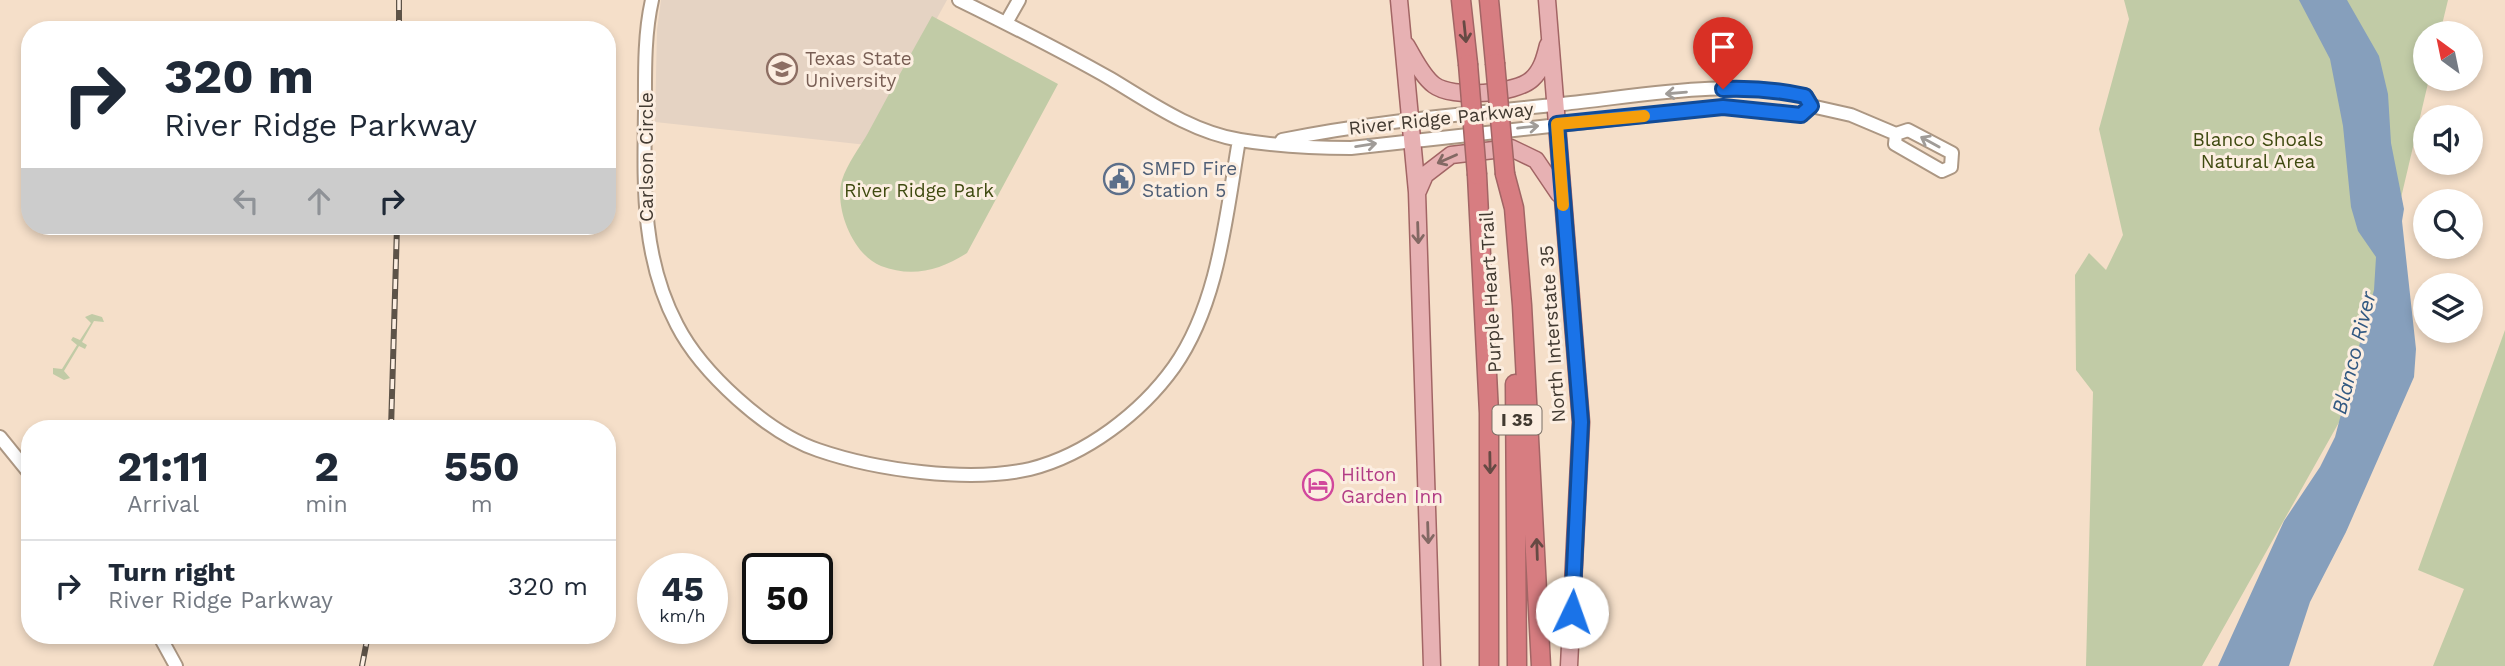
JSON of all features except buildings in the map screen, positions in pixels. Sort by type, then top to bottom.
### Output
[{"type":"highway","name":"Purple Heart Trail","points":[[1461,0],[1477,175],[1489,413],[1489,666]]},
{"type":"highway","name":"Purple Heart Trail","points":[[1489,0],[1505,174],[1517,445],[1517,666]]},
{"type":"highway","points":[[1505,174],[1514,208],[1522,305],[1541,666]]},
{"type":"main road","points":[[1399,0],[1417,192],[1432,666]]},
{"type":"main road","name":"North Interstate 35","points":[[1547,0],[1581,422],[1569,666]]},
{"type":"main road","points":[[1403,40],[1434,85],[1453,94],[1521,88],[1534,78],[1544,63],[1551,31]]},
{"type":"main road","points":[[1417,192],[1425,175],[1451,155],[1511,148],[1524,152],[1544,168],[1562,199]]},
{"type":"street","name":"Carlson Circle","points":[[652,0],[648,18],[646,85],[646,229],[658,284],[677,327],[717,382],[755,412],[817,450],[883,467],[915,472],[991,474],[1031,468],[1072,454],[1118,423],[1149,396],[1174,367],[1191,337],[1211,287],[1238,140]]},
{"type":"street","name":"River Ridge Parkway","points":[[960,0],[1111,79],[1152,106],[1195,126],[1238,140],[1323,148],[1723,107],[1801,115],[1811,106]]},
{"type":"street","points":[[1006,23],[1019,0]]},
{"type":"street","name":"River Ridge Parkway","points":[[1274,142],[1349,127],[1743,88],[1805,96],[1811,106],[1851,115],[1896,134]]},
{"type":"street","points":[[0,437],[21,463]]},
{"type":"street","points":[[164,644],[176,666]]},
{"type":"shaded area","name":"Texas State University","points":[[661,0],[947,0],[867,145],[655,122],[657,30]]},
{"type":"green space","name":"Blanco Shoals Natural Area","points":[[2124,0],[2448,0],[2443,21],[2413,21],[2413,91],[2426,91],[2423,105],[2413,105],[2413,147],[2384,270],[2401,312],[2202,666],[2086,666],[2093,392],[2076,370],[2075,275],[2089,253],[2106,270],[2123,235],[2099,129],[2129,19]]},
{"type":"green space","name":"River Ridge Park","points":[[932,16],[1058,84],[967,253],[937,268],[915,272],[893,270],[871,260],[854,241],[843,217],[840,191],[847,168]]},
{"type":"green space","points":[[92,314],[102,317],[104,322],[94,321],[82,342],[87,345],[85,349],[79,346],[64,371],[70,378],[64,380],[53,374],[53,368],[62,369],[77,345],[71,340],[73,337],[80,340],[91,323],[85,317]]},
{"type":"green space","points":[[2505,330],[2505,666],[2433,666],[2464,589],[2418,570]]},
{"type":"water","points":[[2299,0],[2347,0],[2379,56],[2388,94],[2391,143],[2404,209],[2402,221],[2413,343],[2416,349],[2414,377],[2346,532],[2310,602],[2289,666],[2218,666],[2284,521],[2320,467],[2335,437],[2374,290],[2376,257],[2358,231],[2351,207],[2343,126],[2330,59]]},
{"type":"railway","points":[[399,0],[399,21]]},
{"type":"railway","points":[[391,420],[397,235]]},
{"type":"railway","points":[[362,666],[366,644]]},
{"type":"slow traffic","points":[[1563,205],[1557,124],[1644,116]]},
{"type":"place","name":"Texas State University","points":[[782,69]]},
{"type":"place","name":"SMFD Fire Station 5","points":[[1119,179]]},
{"type":"place","name":"Hilton Garden Inn","points":[[1318,485]]},
{"type":"route","points":[[1572,612],[1581,422],[1557,124],[1723,107],[1801,115],[1811,106],[1805,96],[1797,94],[1761,89],[1723,89]]},
{"type":"water label","name":"Blanco River","points":[[2354,353]]}]
